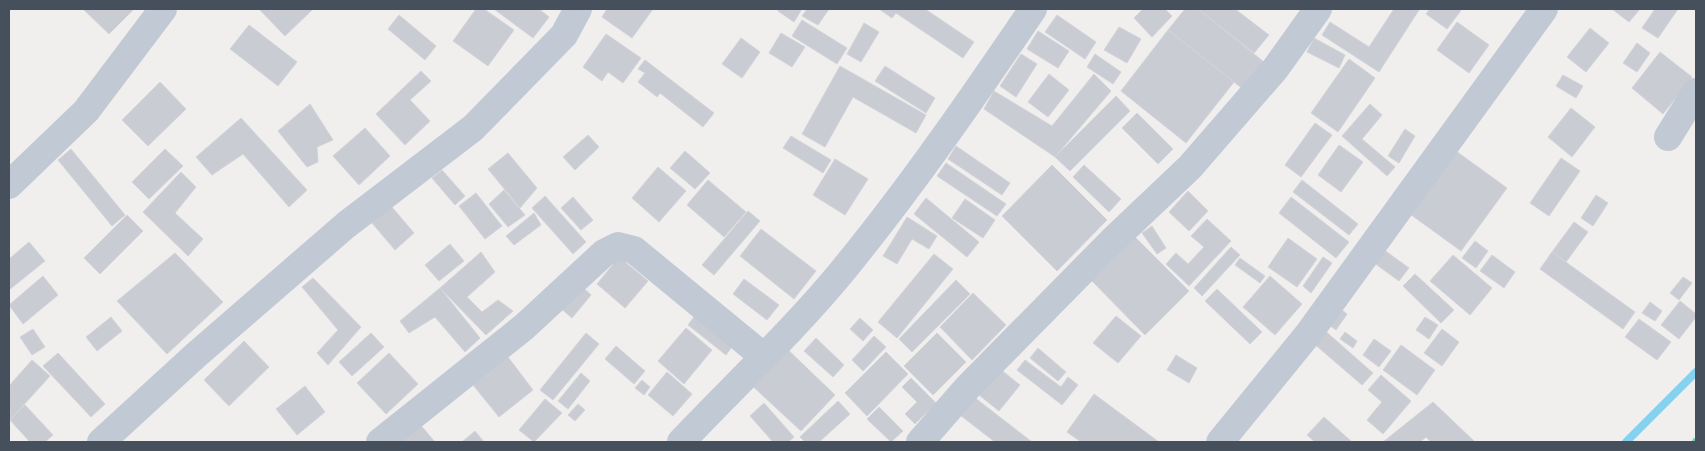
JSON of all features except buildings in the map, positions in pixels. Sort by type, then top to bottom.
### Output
[{"type":"street","points":[[9,185],[86,111],[162,9]]},
{"type":"street","points":[[101,442],[196,356],[346,226],[473,128],[564,35],[578,9]]},
{"type":"street","points":[[681,442],[764,357],[844,270],[920,170],[1033,9]]},
{"type":"street","points":[[920,442],[968,387],[1112,241],[1190,167],[1275,69],[1318,9]]},
{"type":"street","points":[[1220,442],[1308,333],[1544,9]]},
{"type":"street","points":[[1668,137],[1696,92]]},
{"type":"street","points":[[380,442],[524,327],[604,253],[618,246],[634,250],[764,357]]},
{"type":"path","points":[[1693,442],[1696,437]]},
{"type":"waterway","points":[[1626,442],[1696,372]]}]
